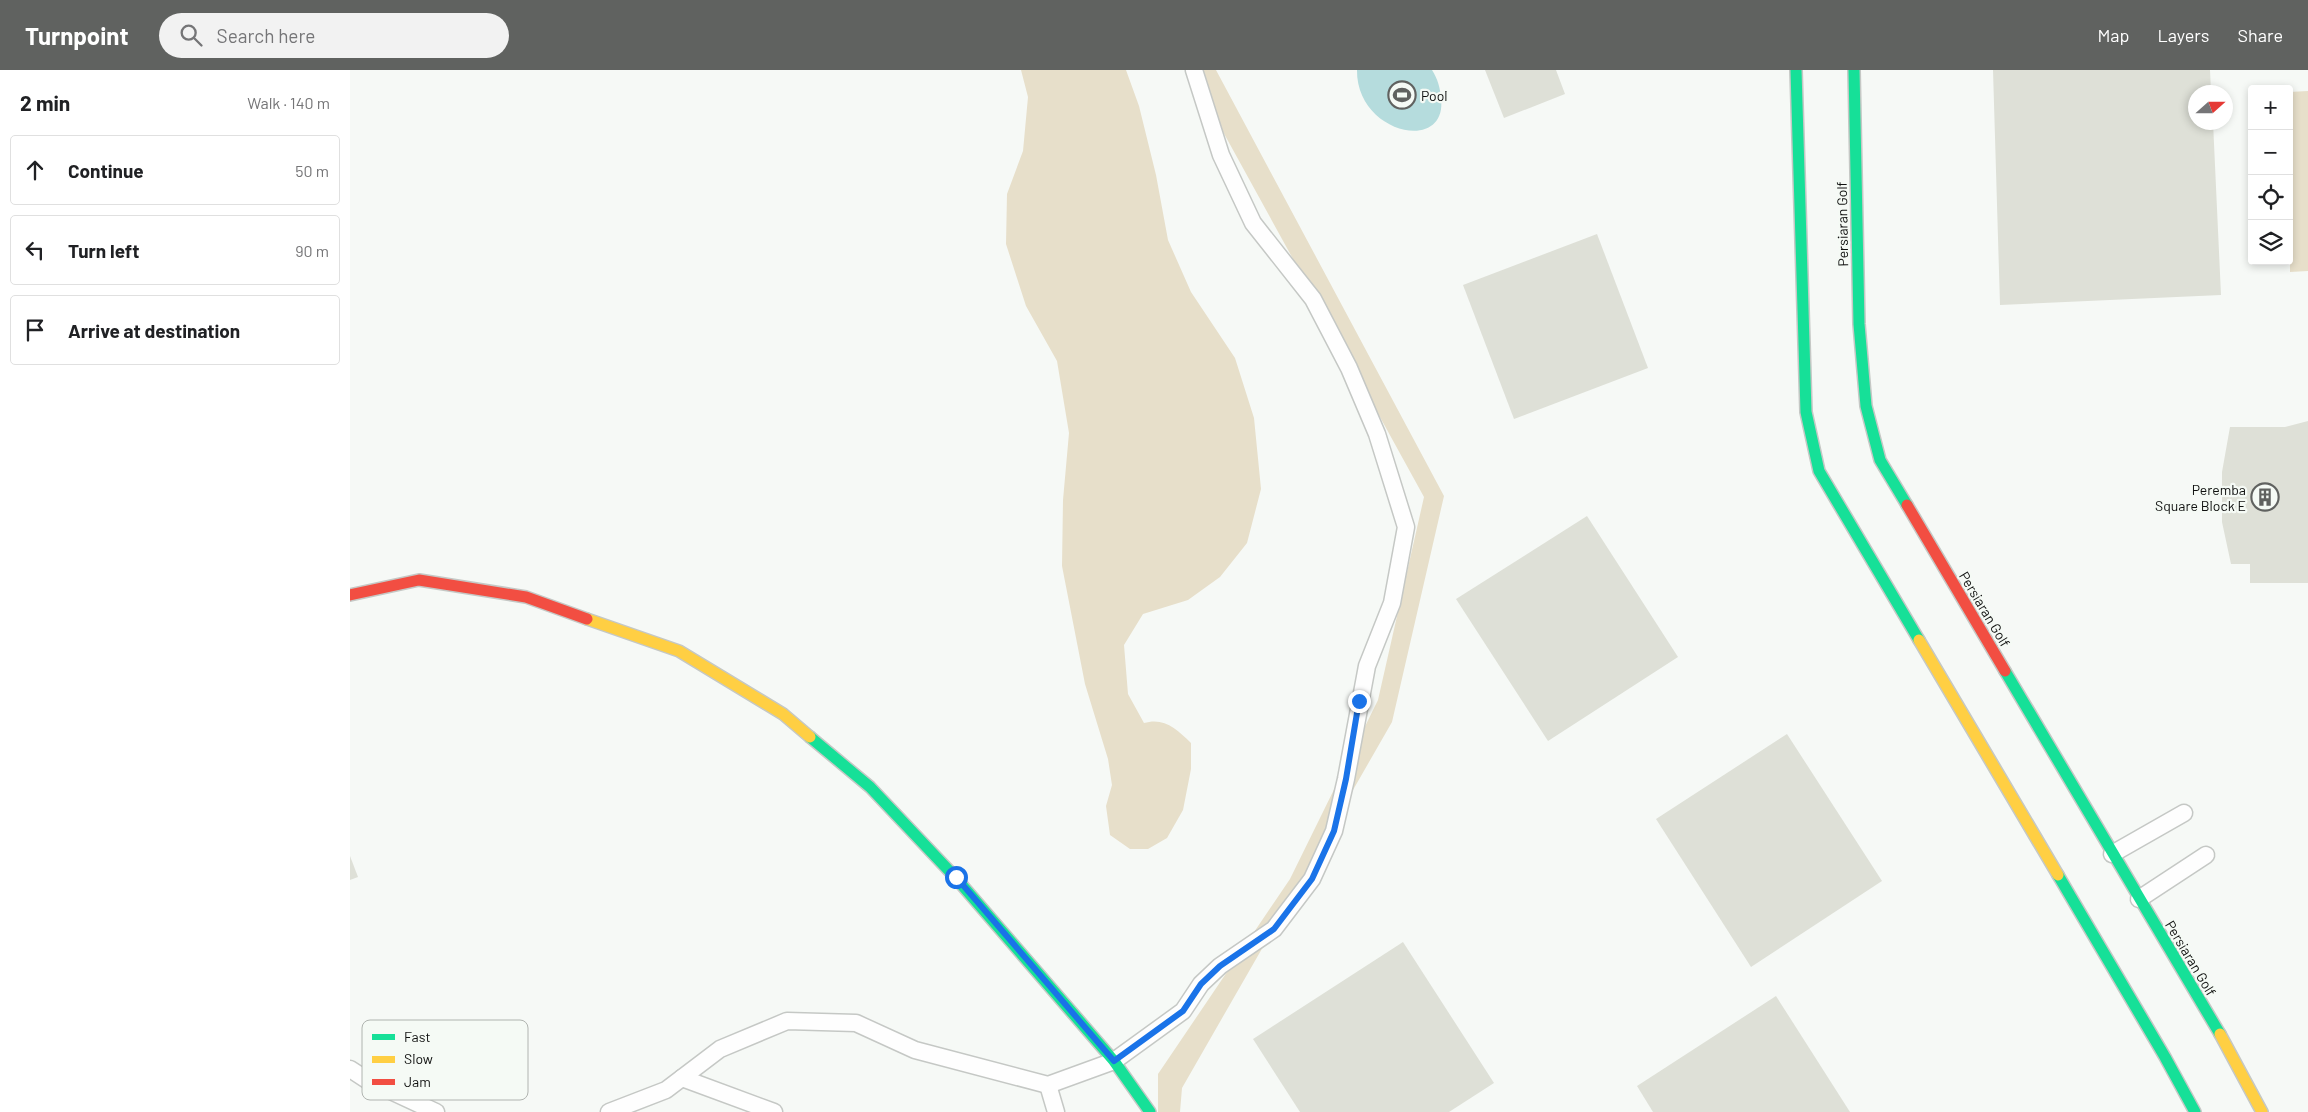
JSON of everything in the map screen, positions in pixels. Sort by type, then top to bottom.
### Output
[{"type":"street","points":[[1796,70],[1806,412],[1819,471],[2165,1057],[2195,1112]]},
{"type":"street","name":"Persiaran Golf","points":[[1854,70],[1859,324],[1866,406],[1880,460],[2216,1028],[2262,1112]]},
{"type":"street","points":[[350,595],[419,580],[526,597],[679,652],[783,714],[870,787],[956,877],[1114,1061],[1150,1112]]},
{"type":"lane","points":[[609,1112],[666,1090],[720,1049],[787,1021],[856,1023],[915,1050],[1048,1085],[1114,1061],[1183,1011],[1201,984],[1220,966],[1274,929],[1312,879],[1334,831],[1346,779],[1367,666],[1392,603],[1406,527],[1378,434],[1349,368],[1313,299],[1253,223],[1221,155],[1194,70]]},
{"type":"lane","points":[[2112,854],[2184,813]]},
{"type":"lane","points":[[2139,899],[2206,855]]},
{"type":"lane","points":[[350,1069],[362,1077]]},
{"type":"lane","points":[[682,1078],[774,1112]]},
{"type":"lane","points":[[1048,1085],[1056,1112]]},
{"type":"lane","points":[[410,1100],[436,1112]]},
{"type":"shaded area","points":[[1021,70],[1126,70],[1139,106],[1156,175],[1168,240],[1191,292],[1235,358],[1254,418],[1261,489],[1247,543],[1220,577],[1188,600],[1143,614],[1124,645],[1128,694],[1144,723],[1164,723],[1181,733],[1191,743],[1191,769],[1183,810],[1167,838],[1148,849],[1130,849],[1110,835],[1106,806],[1112,785],[1108,759],[1085,684],[1062,566],[1063,500],[1069,433],[1057,361],[1026,306],[1006,244],[1007,194],[1023,151],[1028,97]]},
{"type":"shaded area","points":[[1189,70],[1216,70],[1444,496],[1392,722],[1182,1088],[1180,1112],[1158,1112],[1158,1074],[1290,879],[1378,700],[1424,497]]},
{"type":"shaded area","points":[[2308,91],[2308,271],[2290,272],[2290,265],[2293,265],[2293,92]]},
{"type":"water","name":"Pool","points":[[1357,70],[1432,70],[1440,90],[1439,116],[1431,126],[1417,131],[1401,129],[1385,122],[1371,109],[1361,92]]},
{"type":"building","points":[[1485,70],[1556,70],[1565,94],[1504,118]]},
{"type":"building","points":[[1993,70],[2210,70],[2211,85],[2188,85],[2188,130],[2213,130],[2221,295],[2000,305]]},
{"type":"building","points":[[1597,234],[1648,368],[1514,419],[1463,285]]},
{"type":"building","name":"Peremba Square Block E","points":[[2308,421],[2308,583],[2250,583],[2250,564],[2231,564],[2222,522],[2222,472],[2230,427],[2285,427]]},
{"type":"building","points":[[1587,516],[1678,657],[1548,741],[1456,599]]},
{"type":"building","points":[[1787,734],[1882,881],[1751,967],[1656,819]]},
{"type":"building","points":[[350,856],[358,877],[350,880]]},
{"type":"building","points":[[1403,942],[1494,1083],[1449,1112],[1300,1112],[1253,1039]]},
{"type":"building","points":[[1776,996],[1850,1112],[1653,1112],[1637,1086]]},
{"type":"traffic: fast","points":[[1796,70],[1806,412],[1819,471],[1919,640]]},
{"type":"traffic: fast","points":[[1854,70],[1859,324],[1866,406],[1880,460],[1907,505]]},
{"type":"traffic: fast","points":[[2005,671],[2220,1034]]},
{"type":"traffic: fast","points":[[810,737],[870,787],[955,877],[1114,1061],[1150,1112]]},
{"type":"traffic: fast","points":[[2058,875],[2165,1057],[2195,1112]]},
{"type":"traffic: slow","points":[[587,619],[679,651],[783,714],[810,737]]},
{"type":"traffic: slow","points":[[1919,640],[2058,875]]},
{"type":"traffic: slow","points":[[2220,1034],[2262,1112]]},
{"type":"traffic: jam","points":[[1907,505],[2005,671]]},
{"type":"traffic: jam","points":[[350,595],[419,580],[526,597],[587,619]]},
{"type":"place","name":"Pool","points":[[1402,95]]},
{"type":"place","name":"Peremba Square Block E","points":[[2265,497]]},
{"type":"route","points":[[956,877],[1114,1061],[1183,1011],[1201,984],[1220,966],[1274,929],[1312,879],[1334,831],[1346,779],[1359,701]]}]
